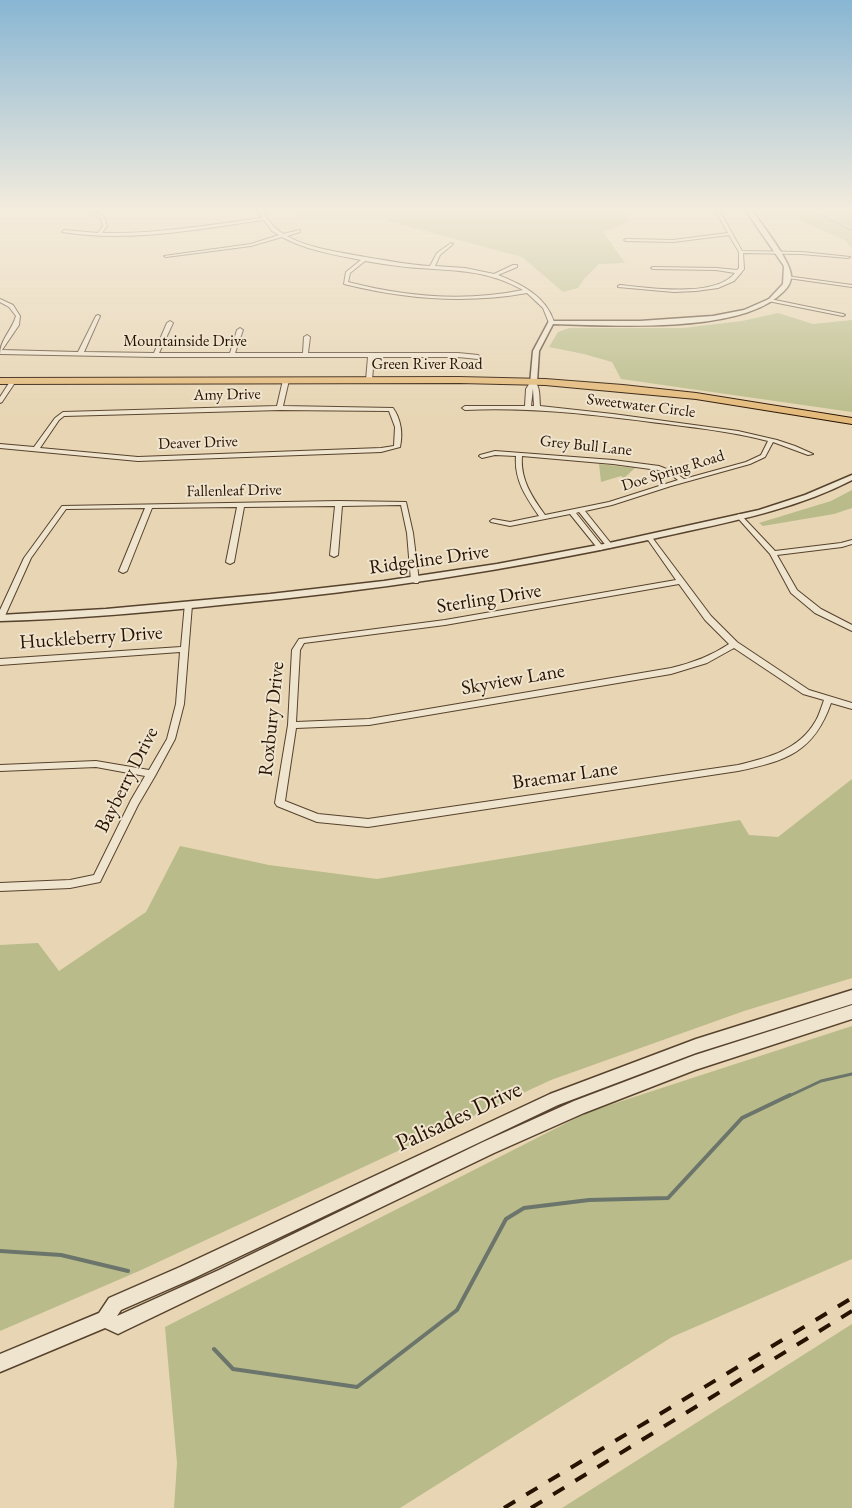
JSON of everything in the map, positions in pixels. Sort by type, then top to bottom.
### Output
[{"type":"main road","name":"Green River Road","points":[[0,381],[369,380],[533,382],[609,386],[687,395],[852,421]]},
{"type":"street","points":[[347,278],[346,283],[383,292],[445,298],[483,298],[528,291]]},
{"type":"street","points":[[505,278],[528,291],[546,309],[551,322],[536,352],[533,382],[529,389],[528,408]]},
{"type":"street","points":[[620,286],[645,290],[692,291],[723,284],[733,278]]},
{"type":"street","points":[[551,322],[692,321],[731,315],[770,300],[785,286],[788,278]]},
{"type":"street","points":[[798,278],[852,286]]},
{"type":"street","points":[[0,300],[11,306],[18,316],[16,325],[0,351]]},
{"type":"street","points":[[770,300],[843,315]]},
{"type":"street","points":[[80,354],[98,316]]},
{"type":"street","points":[[156,355],[170,323]]},
{"type":"street","points":[[232,355],[240,330]]},
{"type":"street","points":[[305,355],[307,337]]},
{"type":"street","name":"Mountainside Drive","points":[[0,351],[156,355],[371,355]]},
{"type":"street","points":[[369,380],[371,355],[458,355],[478,357]]},
{"type":"street","points":[[280,408],[286,380]]},
{"type":"street","points":[[0,401],[13,381]]},
{"type":"street","points":[[533,382],[536,389],[537,409]]},
{"type":"street","name":"Amy Drive","points":[[36,449],[57,419],[63,414],[280,408],[391,409],[396,414],[398,447]]},
{"type":"street","name":"Sweetwater Circle","points":[[465,408],[528,408],[600,414],[706,428],[795,446],[810,454]]},
{"type":"street","name":"Doe Spring Road","points":[[493,521],[510,524],[573,513],[610,504],[683,481],[748,464],[763,456],[771,441]]},
{"type":"street","name":"Deaver Drive","points":[[0,446],[138,459],[334,453],[390,450],[398,447]]},
{"type":"street","name":"Grey Bull Lane","points":[[482,456],[494,453],[564,456],[659,468],[672,473],[683,481]]},
{"type":"street","points":[[518,454],[517,467],[522,485],[544,518]]},
{"type":"street","name":"Ridgeline Drive","points":[[0,618],[188,606],[415,581],[520,564],[606,547],[739,516],[809,497],[852,477]]},
{"type":"street","points":[[334,555],[339,503]]},
{"type":"street","name":"Fallenleaf Drive","points":[[0,618],[28,558],[64,507],[404,503],[410,533],[415,581]]},
{"type":"street","points":[[230,562],[241,505]]},
{"type":"street","points":[[123,571],[149,506]]},
{"type":"street","points":[[582,511],[606,547]]},
{"type":"street","points":[[573,513],[606,547]]},
{"type":"street","points":[[739,516],[773,553],[794,591],[831,619],[852,628]]},
{"type":"street","points":[[649,537],[708,618],[734,644],[806,692],[852,706]]},
{"type":"street","points":[[773,553],[842,545],[852,542]]},
{"type":"street","name":"Sterling Drive","points":[[302,641],[384,632],[509,613],[681,582]]},
{"type":"street","name":"Bayberry Drive","points":[[0,887],[70,884],[97,879],[134,804],[171,739],[178,712],[188,606]]},
{"type":"street","name":"Roxbury Drive","points":[[280,803],[292,725],[296,650],[302,641]]},
{"type":"street","name":"Skyview Lane","points":[[292,725],[369,722],[671,671],[702,663],[723,653],[734,644]]},
{"type":"street","name":"Huckleberry Drive","points":[[0,662],[185,649]]},
{"type":"street","name":"Braemar Lane","points":[[280,803],[316,818],[368,822],[738,768],[765,762],[788,753],[802,743],[818,726],[828,700]]},
{"type":"street","points":[[0,768],[96,764],[152,774]]},
{"type":"street","name":"Palisades Drive","points":[[0,1363],[106,1319],[116,1304],[186,1273],[555,1099],[696,1046],[852,997]]},
{"type":"street","name":"Palisades Drive","points":[[106,1319],[118,1325],[213,1282],[543,1123],[609,1095],[672,1070],[852,1012]]},
{"type":"green space","points":[[547,278],[585,278],[578,288],[563,292]]},
{"type":"green space","points":[[778,313],[813,324],[852,320],[852,412],[621,379],[612,362],[549,347],[558,332],[569,328],[683,328],[742,321]]},
{"type":"green space","points":[[599,464],[635,468],[624,478],[621,476],[601,482]]},
{"type":"green space","points":[[852,490],[852,508],[834,514],[763,526],[759,523],[831,501]]},
{"type":"green space","points":[[852,779],[852,978],[744,1011],[551,1080],[139,1271],[0,1331],[0,945],[38,943],[59,971],[146,912],[180,846],[269,865],[377,879],[740,820],[749,835],[778,837]]},
{"type":"green space","points":[[852,1026],[852,1259],[672,1337],[400,1508],[174,1508],[177,1463],[165,1327],[588,1112]]},
{"type":"green space","points":[[852,1324],[852,1508],[562,1508]]},
{"type":"waterway","points":[[787,1097],[821,1081],[852,1074]]},
{"type":"waterway","points":[[214,1349],[233,1369],[357,1387],[457,1310],[506,1219],[524,1208],[589,1200],[668,1198],[742,1118],[790,1095]]},
{"type":"waterway","points":[[0,1251],[61,1255],[128,1271]]},
{"type":"railway","points":[[504,1508],[852,1298]]},
{"type":"railway","points":[[531,1508],[852,1311]]}]
